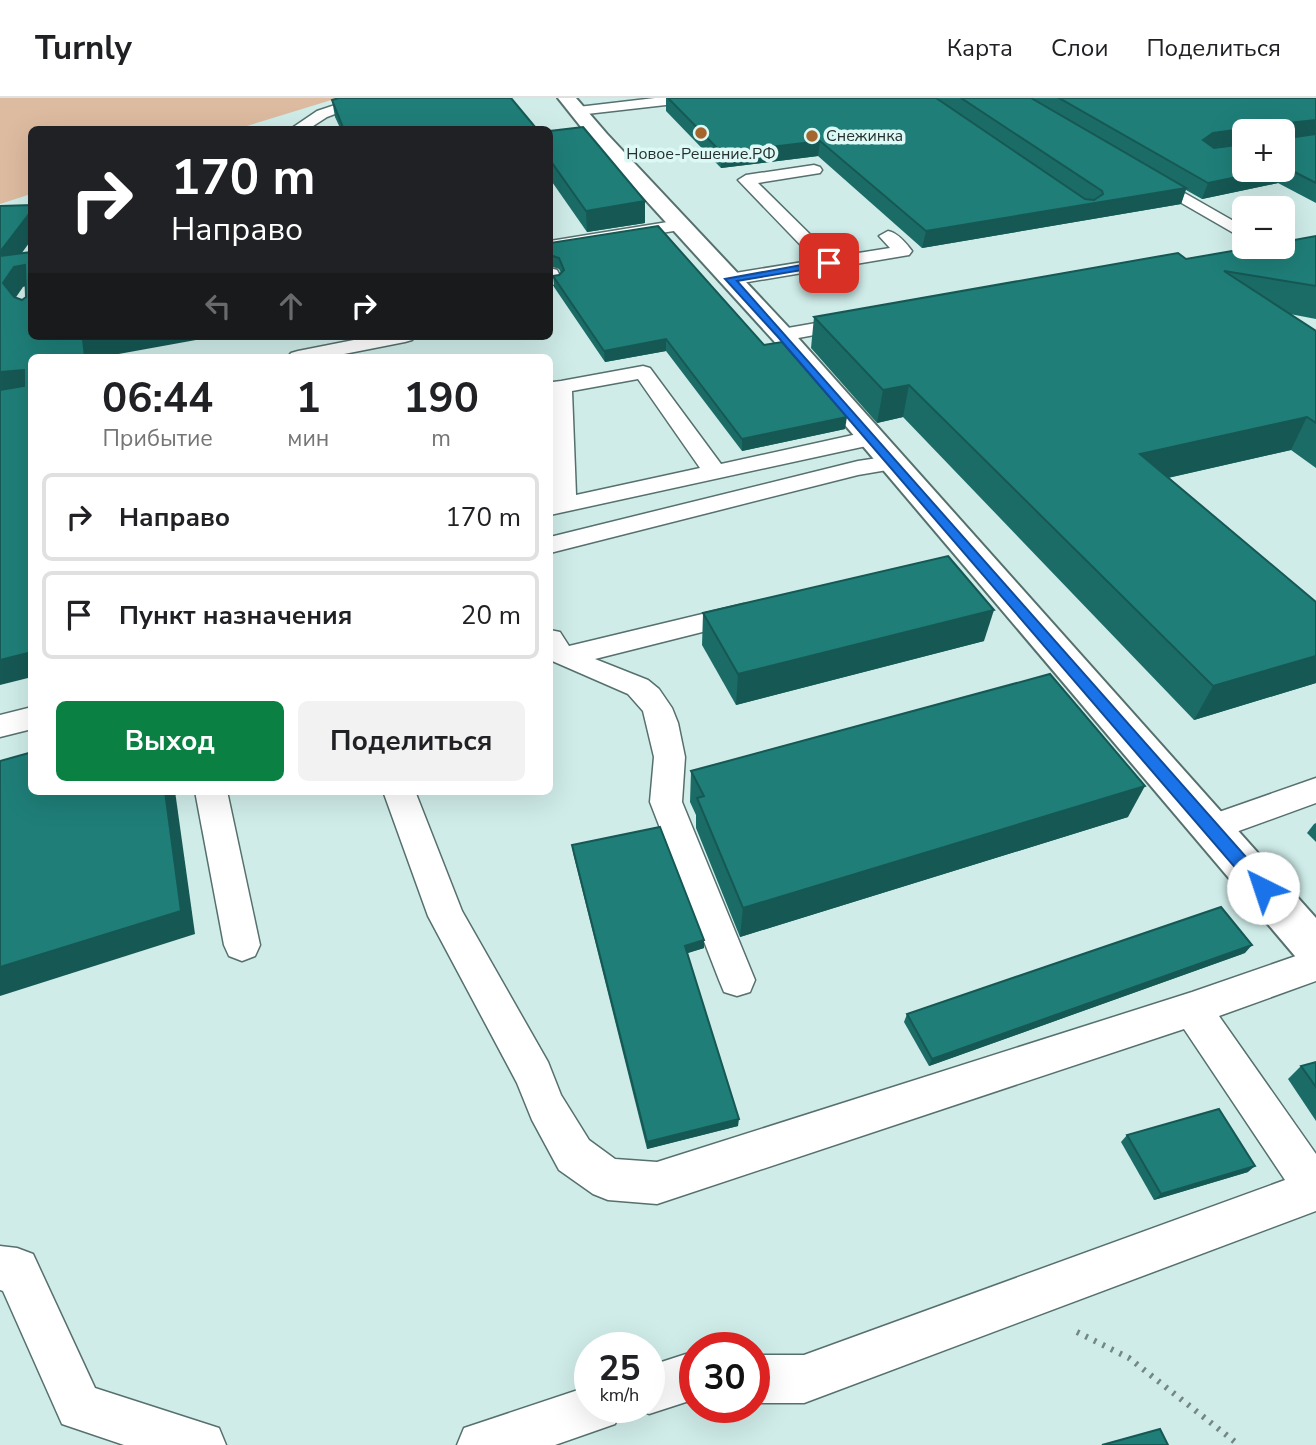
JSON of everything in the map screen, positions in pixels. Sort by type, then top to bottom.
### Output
[{"type":"street","points":[[572,105],[588,140],[680,225],[782,335],[1316,948]]},
{"type":"lane","points":[[302,126],[322,114],[370,98]]},
{"type":"lane","points":[[572,105],[692,98]]},
{"type":"lane","points":[[1130,166],[1232,227]]},
{"type":"lane","points":[[814,170],[746,180],[829,263]]},
{"type":"lane","points":[[553,246],[680,225]]},
{"type":"lane","points":[[730,279],[903,251],[888,236]]},
{"type":"lane","points":[[782,335],[878,319]]},
{"type":"lane","points":[[313,354],[385,340]]},
{"type":"lane","points":[[716,473],[643,372],[561,387],[556,507],[716,473],[871,438]]},
{"type":"lane","points":[[553,544],[858,468],[891,463]]},
{"type":"lane","points":[[557,648],[772,606]]},
{"type":"lane","points":[[557,648],[639,687],[655,703],[683,780],[666,802],[737,980]]},
{"type":"lane","points":[[0,726],[28,719]]},
{"type":"lane","points":[[1211,828],[1316,790]]},
{"type":"lane","points":[[212,795],[242,945]]},
{"type":"lane","points":[[401,795],[446,916],[534,1075],[546,1106],[574,1155],[608,1179],[657,1183],[1192,1009],[1316,965]]},
{"type":"lane","points":[[770,1379],[804,1379],[1316,1190],[1192,1009]]},
{"type":"lane","points":[[0,1268],[17,1270],[79,1407],[202,1445]]},
{"type":"lane","points":[[481,1445],[574,1415]]},
{"type":"path","points":[[1015,1302],[1129,1358],[1239,1445]]},
{"type":"shaded area","points":[[0,98],[338,98],[247,126],[28,126],[28,195],[0,204]]},
{"type":"building","points":[[511,98],[534,126],[342,126],[332,100]]},
{"type":"building","points":[[668,98],[936,98],[1085,199],[1094,200],[1103,194],[961,98],[1031,98],[1186,188],[926,231],[820,141],[722,153]]},
{"type":"building","points":[[1059,98],[1316,98],[1316,120],[1295,122],[1295,119],[1232,119],[1232,130],[1213,133],[1203,140],[1214,148],[1232,146],[1232,178],[1208,183]]},
{"type":"building","points":[[583,127],[645,201],[586,211],[553,164],[553,131]]},
{"type":"building","points":[[1316,134],[1316,183],[1295,172],[1295,137]]},
{"type":"building","points":[[28,205],[28,215],[0,252],[0,206]]},
{"type":"building","points":[[658,226],[764,345],[782,342],[847,417],[742,439],[666,339],[604,351],[553,276],[564,270],[559,258],[553,256],[553,243]]},
{"type":"building","points":[[1316,236],[1316,286],[1224,271],[1316,331],[1316,423],[1307,417],[1140,454],[1316,602],[1316,656],[1213,686],[909,385],[883,390],[814,317],[1178,253],[1186,259],[1232,251],[1232,259],[1295,259],[1295,240]]},
{"type":"building","points":[[28,252],[28,340],[83,340],[85,354],[28,354],[28,653],[0,660],[0,390],[24,386],[24,370],[0,372],[0,256]],"holes":[[[25,265],[26,297],[22,300],[14,297],[3,283],[14,267]]]},
{"type":"building","points":[[948,556],[994,610],[738,674],[703,613]]},
{"type":"building","points":[[1050,674],[1145,786],[743,908],[697,798],[704,796],[691,771]]},
{"type":"building","points":[[28,753],[28,795],[166,795],[181,911],[0,967],[0,761]]},
{"type":"building","points":[[660,827],[704,940],[685,946],[739,1119],[647,1142],[572,845]]},
{"type":"building","points":[[1221,907],[1252,945],[932,1059],[907,1014]]},
{"type":"building","points":[[1316,1062],[1316,1087],[1301,1066]]},
{"type":"building","points":[[1219,1109],[1255,1166],[1161,1194],[1127,1135]]},
{"type":"building","points":[[1160,1429],[1168,1445],[1102,1445]]},
{"type":"place","name":"Новое-Решение.РФ","points":[[701,133]]},
{"type":"place","name":"Снежинка","points":[[812,136]]},
{"type":"route","points":[[829,263],[730,279],[782,335],[1263,888]]}]
